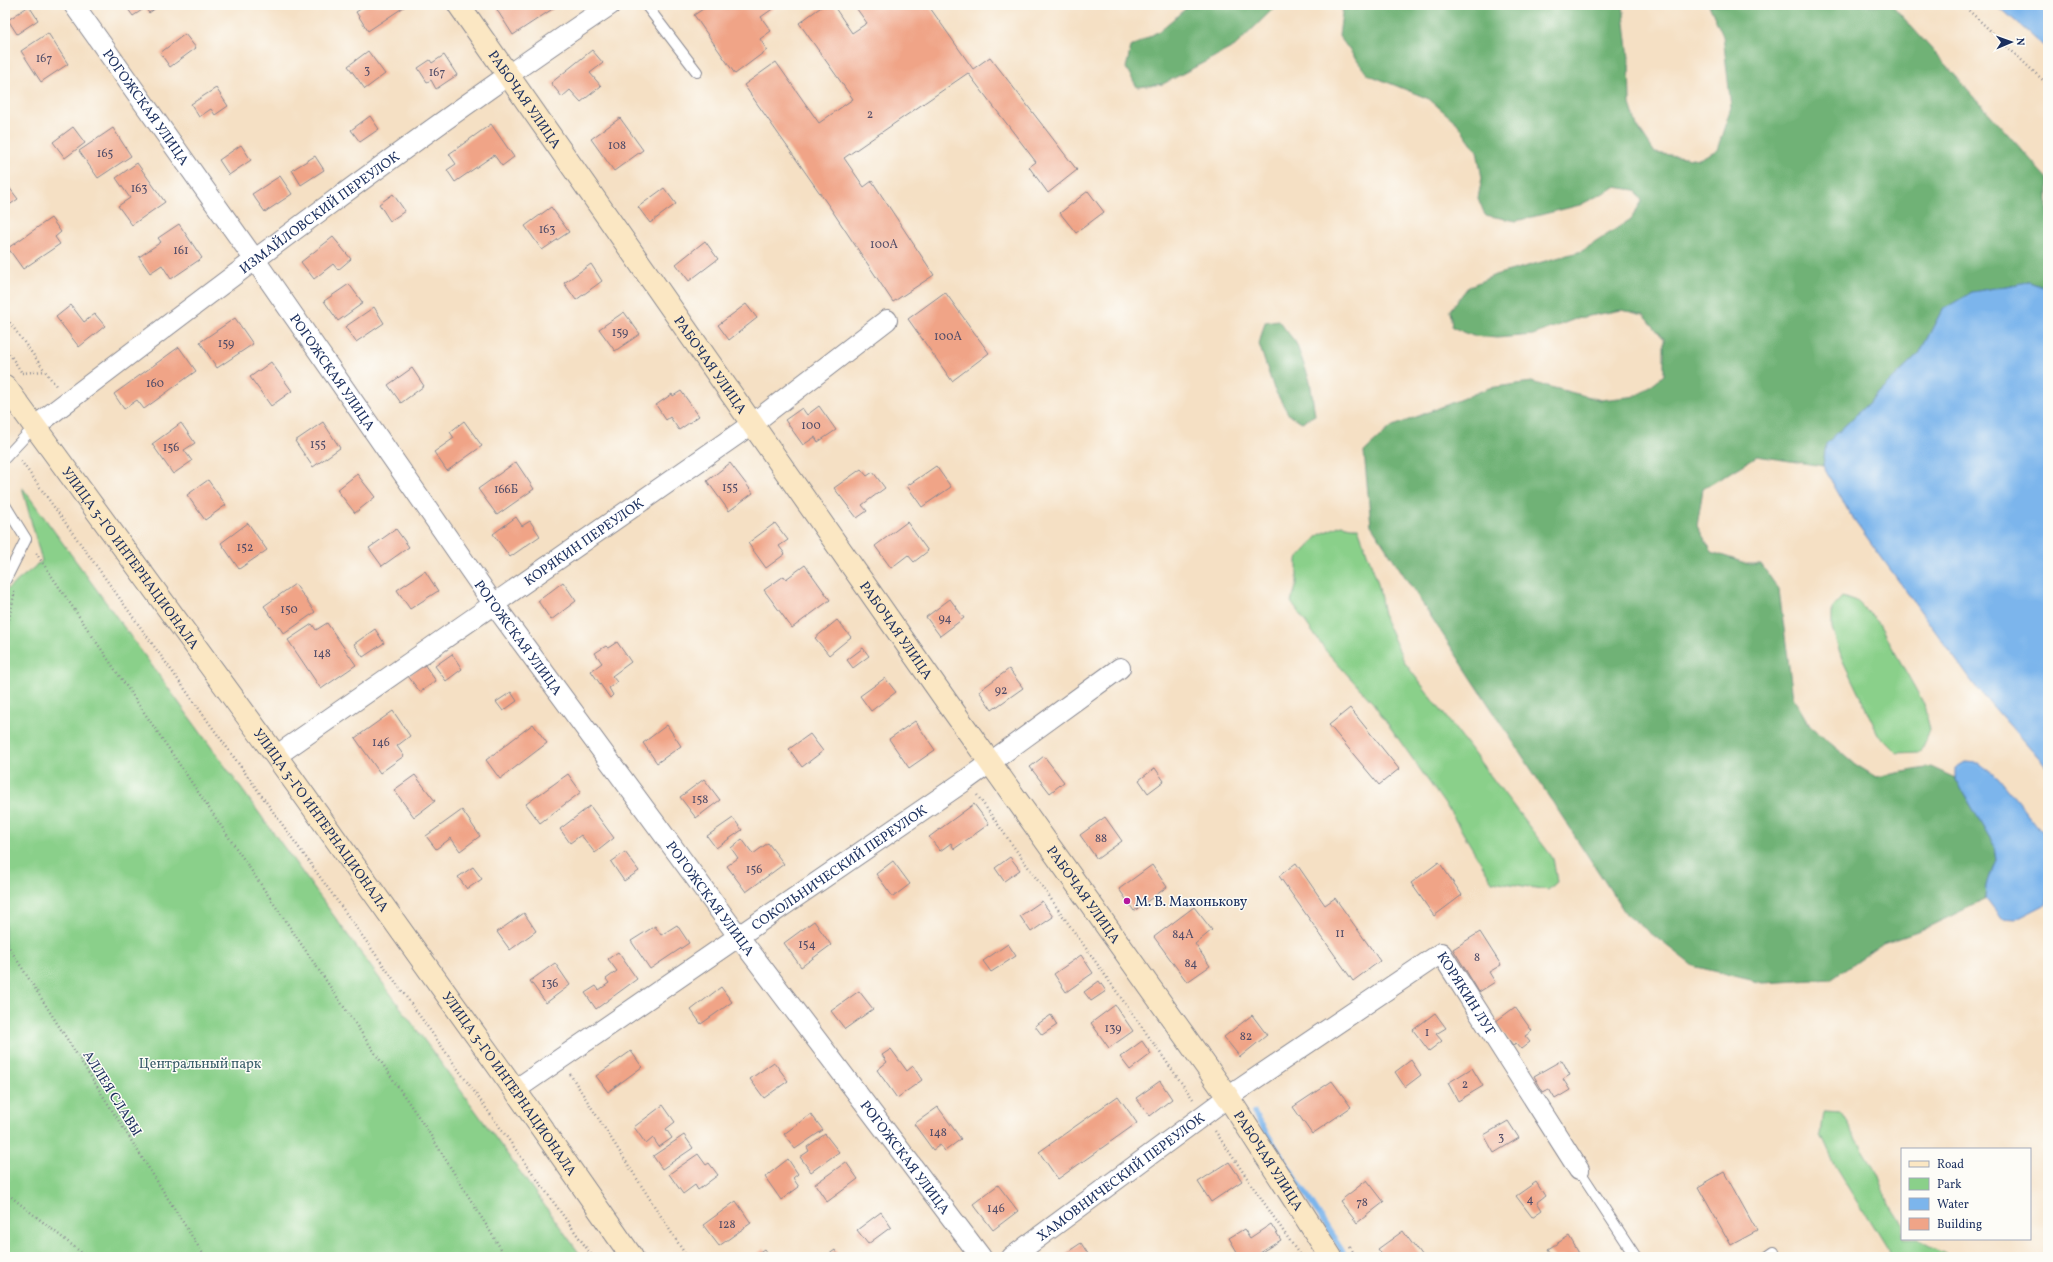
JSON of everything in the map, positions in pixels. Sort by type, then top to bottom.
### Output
[{"type":"main road","name":"РАБОЧАЯ УЛИЦА","points":[[459,5],[990,763],[1228,1097],[1331,1257]]},
{"type":"main road","name":"УЛИЦА 3-ГО ИНТЕРНАЦИОНАЛА","points":[[5,386],[276,756],[516,1090],[632,1257]]},
{"type":"street","name":"РОГОЖСКАЯ УЛИЦА","points":[[74,5],[255,260],[493,603],[739,937],[981,1257]]},
{"type":"street","name":"ИЗМАЙЛОВСКИЙ ПЕРЕУЛОК","points":[[34,427],[255,260],[508,74],[610,5]]},
{"type":"street","name":"КОРЯКИН ПЕРЕУЛОК","points":[[276,756],[493,603],[752,424],[887,320]]},
{"type":"street","name":"СОКОЛЬНИЧЕСКИЙ ПЕРЕУЛОК","points":[[516,1090],[966,780],[1120,668]]},
{"type":"street","name":"КОРЯКИН ЛУГ","points":[[1228,1097],[1441,953],[1579,1170]]},
{"type":"street","name":"ХАМОВНИЧЕСКИЙ ПЕРЕУЛОК","points":[[1012,1257],[1228,1097]]},
{"type":"lane","points":[[646,5],[697,72]]},
{"type":"lane","points":[[5,458],[34,427]]},
{"type":"lane","points":[[5,505],[26,539],[5,581]]},
{"type":"lane","points":[[1579,1170],[1636,1257]]},
{"type":"path","points":[[1963,5],[2048,85]]},
{"type":"path","points":[[5,316],[66,402]]},
{"type":"path","points":[[22,373],[45,371]]},
{"type":"path","points":[[13,450],[593,1257]]},
{"type":"path","points":[[26,539],[428,1131],[506,1257]]},
{"type":"path","points":[[966,780],[1204,1115],[1301,1257]]},
{"type":"path","name":"АЛЛЕЯ СЛАВЫ","points":[[5,941],[205,1257]]},
{"type":"path","points":[[560,1060],[687,1257]]},
{"type":"path","points":[[5,1192],[88,1257]]},
{"type":"green space","points":[[1190,5],[1277,5],[1235,46],[1163,84],[1137,87],[1126,68],[1131,47],[1159,31]]},
{"type":"green space","points":[[1343,5],[1623,5],[1629,58],[1630,104],[1637,126],[1655,153],[1699,159],[1717,150],[1731,107],[1723,36],[1709,5],[1892,5],[2048,179],[2048,289],[2029,282],[1972,292],[1942,310],[1919,354],[1826,444],[1823,466],[1757,456],[1703,489],[1697,526],[1712,552],[1748,564],[1761,564],[1779,590],[1793,697],[1810,726],[1855,764],[1876,777],[1931,767],[1955,778],[1994,845],[1996,860],[1987,886],[1986,899],[1926,928],[1883,943],[1832,979],[1763,983],[1693,966],[1626,914],[1371,525],[1364,452],[1391,427],[1489,388],[1531,382],[1601,400],[1637,396],[1664,375],[1664,339],[1644,315],[1622,310],[1578,318],[1533,335],[1497,338],[1473,336],[1452,327],[1450,310],[1468,287],[1495,275],[1582,251],[1631,219],[1642,201],[1635,190],[1615,187],[1580,205],[1516,221],[1485,215],[1478,198],[1482,178],[1477,151],[1457,123],[1429,99],[1367,74],[1339,36]]},
{"type":"green space","points":[[1278,320],[1296,343],[1310,381],[1315,415],[1302,422],[1289,415],[1274,389],[1259,344],[1265,322]]},
{"type":"green space","name":"Центральный парк","points":[[22,487],[582,1257],[5,1257],[5,591],[42,561]]},
{"type":"green space","points":[[1341,525],[1358,528],[1378,583],[1385,620],[1405,663],[1553,858],[1557,882],[1548,890],[1492,881],[1451,813],[1373,703],[1326,651],[1291,602],[1297,584],[1297,559],[1319,535]]},
{"type":"green space","points":[[1842,597],[1859,603],[1878,622],[1924,704],[1930,730],[1920,752],[1897,753],[1878,734],[1842,659],[1832,628],[1832,608]]},
{"type":"green space","points":[[1824,1112],[1841,1113],[1878,1174],[1889,1204],[1901,1222],[1901,1240],[1919,1240],[1925,1245],[1951,1257],[1892,1257],[1834,1163],[1821,1135]]},
{"type":"water","points":[[1997,5],[2048,5],[2048,50]]},
{"type":"water","points":[[2029,282],[2048,289],[2048,769],[1975,686],[1850,514],[1823,466],[1826,444],[1919,354],[1942,310],[1972,292]]},
{"type":"water","points":[[1965,762],[1979,763],[1998,777],[2048,839],[2048,903],[2015,920],[2001,919],[1986,899],[1987,886],[1996,860],[1994,845],[1955,778],[1955,768]]},
{"type":"building","points":[[125,5],[160,5],[149,13],[145,8],[133,16]]},
{"type":"building","points":[[367,5],[407,5],[368,31],[356,12]]},
{"type":"building","points":[[504,5],[552,5],[554,8],[513,35],[497,10]]},
{"type":"building","points":[[709,5],[778,5],[761,17],[771,31],[760,39],[767,50],[735,74],[694,15]]},
{"type":"building","points":[[824,5],[833,5],[852,33],[867,23],[854,5],[928,5],[973,69],[990,57],[1077,170],[1048,193],[1029,167],[1036,162],[968,73],[844,158],[864,187],[872,181],[934,275],[893,302],[831,209],[744,85],[776,62],[819,123],[853,99],[799,23]]},
{"type":"building","points":[[29,6],[38,20],[17,34],[8,20]]},
{"type":"building","points":[[48,33],[68,64],[41,82],[21,51]]},
{"type":"building","points":[[185,34],[196,48],[170,67],[160,53]]},
{"type":"building","points":[[592,50],[603,63],[590,73],[601,86],[581,102],[570,90],[562,97],[551,83]]},
{"type":"building","points":[[368,51],[385,74],[365,89],[348,66]]},
{"type":"building","points":[[444,55],[457,75],[436,89],[431,80],[427,82],[418,68],[430,60],[432,63]]},
{"type":"building","points":[[216,88],[228,106],[215,115],[211,109],[199,117],[191,104]]},
{"type":"building","points":[[370,116],[379,129],[360,142],[351,130]]},
{"type":"building","points":[[620,118],[643,150],[614,171],[591,139]]},
{"type":"building","points":[[491,124],[514,157],[502,166],[494,155],[455,182],[447,170],[456,164],[449,154]]},
{"type":"building","points":[[73,127],[85,143],[65,158],[53,142]]},
{"type":"building","points":[[113,128],[131,156],[98,178],[79,151]]},
{"type":"building","points":[[241,145],[251,160],[229,175],[219,160]]},
{"type":"building","points":[[315,156],[324,170],[301,185],[292,170]]},
{"type":"building","points":[[137,163],[165,202],[132,225],[118,206],[130,198],[116,178]]},
{"type":"building","points":[[280,176],[292,194],[265,212],[252,194]]},
{"type":"building","points":[[5,182],[18,199],[5,208]]},
{"type":"building","points":[[664,188],[676,204],[650,223],[638,207]]},
{"type":"building","points":[[1088,191],[1104,212],[1076,233],[1060,213]]},
{"type":"building","points":[[393,194],[405,211],[390,221],[379,204]]},
{"type":"building","points":[[551,207],[569,232],[542,250],[525,226]]},
{"type":"building","points":[[51,218],[61,232],[55,237],[60,244],[23,269],[8,248]]},
{"type":"building","points":[[179,224],[202,258],[171,279],[162,265],[150,273],[139,257],[161,242],[158,238]]},
{"type":"building","points":[[333,237],[351,259],[338,270],[333,264],[314,279],[301,262]]},
{"type":"building","points":[[705,241],[718,259],[689,281],[676,264]]},
{"type":"building","points":[[591,264],[602,281],[576,300],[564,283]]},
{"type":"building","points":[[349,284],[363,303],[338,321],[324,301]]},
{"type":"building","points":[[945,292],[989,353],[952,381],[908,319]]},
{"type":"building","points":[[746,304],[757,318],[729,340],[718,325]]},
{"type":"building","points":[[71,305],[84,322],[95,314],[105,326],[79,347],[56,317]]},
{"type":"building","points":[[374,307],[384,323],[356,342],[345,327]]},
{"type":"building","points":[[624,312],[640,334],[615,351],[599,329]]},
{"type":"building","points":[[235,318],[253,344],[217,368],[200,342]]},
{"type":"building","points":[[179,347],[196,371],[144,409],[137,400],[124,409],[114,394]]},
{"type":"building","points":[[271,362],[292,391],[271,406],[250,377]]},
{"type":"building","points":[[412,368],[424,386],[401,403],[388,385]]},
{"type":"building","points":[[681,391],[699,416],[679,430],[670,417],[666,420],[656,405],[672,394],[673,396]]},
{"type":"building","points":[[819,406],[836,430],[818,442],[815,437],[803,445],[785,420],[802,408],[807,415]]},
{"type":"building","points":[[464,421],[482,446],[447,471],[434,452],[454,438],[450,432]]},
{"type":"building","points":[[323,422],[340,448],[313,467],[295,441]]},
{"type":"building","points":[[181,423],[195,443],[184,450],[192,461],[173,474],[152,444]]},
{"type":"building","points":[[516,462],[534,489],[497,515],[478,489]]},
{"type":"building","points":[[730,463],[753,493],[729,511],[707,481]]},
{"type":"building","points":[[936,466],[951,487],[922,507],[907,486]]},
{"type":"building","points":[[861,469],[867,476],[873,472],[885,488],[862,505],[867,511],[857,518],[834,488]]},
{"type":"building","points":[[357,474],[375,497],[355,513],[337,490]]},
{"type":"building","points":[[208,480],[226,505],[205,520],[187,495]]},
{"type":"building","points":[[516,517],[522,526],[530,521],[540,536],[510,557],[493,534]]},
{"type":"building","points":[[907,522],[928,551],[914,562],[908,555],[891,568],[875,546]]},
{"type":"building","points":[[248,523],[267,550],[239,569],[221,543]]},
{"type":"building","points":[[775,523],[788,540],[779,546],[785,554],[766,568],[748,543]]},
{"type":"building","points":[[396,529],[409,547],[382,566],[369,548]]},
{"type":"building","points":[[805,565],[830,600],[792,628],[764,590],[784,576],[786,579]]},
{"type":"building","points":[[425,571],[438,591],[410,609],[397,590]]},
{"type":"building","points":[[563,582],[576,601],[551,620],[538,601]]},
{"type":"building","points":[[295,584],[315,612],[284,634],[264,606]]},
{"type":"building","points":[[950,599],[964,618],[940,636],[926,617]]},
{"type":"building","points":[[837,620],[851,637],[829,655],[815,638]]},
{"type":"building","points":[[327,623],[356,665],[321,689],[288,640],[312,624],[316,630]]},
{"type":"building","points":[[375,629],[384,643],[363,657],[354,644]]},
{"type":"building","points":[[617,642],[631,662],[612,676],[617,682],[609,688],[613,695],[610,698],[591,671],[602,663],[595,653],[606,646],[608,648]]},
{"type":"building","points":[[863,648],[869,656],[853,668],[847,660]]},
{"type":"building","points":[[452,654],[462,669],[446,681],[435,666]]},
{"type":"building","points":[[424,664],[436,681],[420,692],[408,676]]},
{"type":"building","points":[[1009,669],[1023,688],[992,710],[979,691]]},
{"type":"building","points":[[885,678],[896,692],[871,711],[860,696]]},
{"type":"building","points":[[511,692],[517,701],[503,711],[496,702]]},
{"type":"building","points":[[1350,708],[1399,769],[1379,785],[1329,725]]},
{"type":"building","points":[[393,711],[410,736],[397,746],[404,756],[380,773],[355,738]]},
{"type":"building","points":[[915,721],[935,750],[909,768],[889,739]]},
{"type":"building","points":[[533,724],[547,743],[500,779],[486,760]]},
{"type":"building","points":[[667,725],[681,746],[657,763],[643,743]]},
{"type":"building","points":[[810,734],[823,751],[802,767],[789,749]]},
{"type":"building","points":[[1044,756],[1064,782],[1050,793],[1030,767]]},
{"type":"building","points":[[1155,768],[1164,781],[1148,793],[1139,780]]},
{"type":"building","points":[[568,774],[581,792],[540,823],[526,804]]},
{"type":"building","points":[[415,775],[435,801],[414,817],[394,790]]},
{"type":"building","points":[[704,779],[720,800],[696,818],[680,797]]},
{"type":"building","points":[[974,804],[989,824],[954,849],[951,843],[940,851],[929,837]]},
{"type":"building","points":[[590,806],[614,838],[595,853],[581,835],[570,843],[560,829]]},
{"type":"building","points":[[462,810],[480,836],[460,851],[451,838],[436,849],[426,836]]},
{"type":"building","points":[[1105,817],[1122,841],[1097,859],[1080,835]]},
{"type":"building","points":[[733,818],[742,830],[716,848],[707,836]]},
{"type":"building","points":[[742,839],[753,854],[768,843],[784,864],[746,892],[727,866],[738,858],[731,848]]},
{"type":"building","points":[[625,852],[639,871],[624,881],[611,862]]},
{"type":"building","points":[[1010,857],[1020,870],[1004,881],[995,868]]},
{"type":"building","points":[[893,861],[910,884],[893,897],[876,874]]},
{"type":"building","points":[[1439,862],[1462,895],[1434,916],[1411,883]]},
{"type":"building","points":[[1296,863],[1325,905],[1335,898],[1380,961],[1353,981],[1279,876]]},
{"type":"building","points":[[1152,865],[1167,887],[1134,911],[1119,889]]},
{"type":"building","points":[[473,867],[482,879],[467,889],[458,877]]},
{"type":"building","points":[[1042,901],[1053,917],[1031,932],[1020,916]]},
{"type":"building","points":[[1194,907],[1212,930],[1195,944],[1210,966],[1187,982],[1154,937]]},
{"type":"building","points":[[524,913],[536,931],[510,950],[497,932]]},
{"type":"building","points":[[814,921],[831,945],[801,967],[784,943]]},
{"type":"building","points":[[677,925],[689,943],[650,969],[631,941],[655,926],[661,935]]},
{"type":"building","points":[[1480,932],[1501,965],[1489,972],[1495,982],[1479,992],[1453,949]]},
{"type":"building","points":[[1008,944],[1016,956],[991,972],[983,961]]},
{"type":"building","points":[[618,952],[637,979],[596,1009],[585,993],[596,986],[599,990],[609,983],[606,979],[617,971],[608,959]]},
{"type":"building","points":[[1081,955],[1093,973],[1066,992],[1054,974]]},
{"type":"building","points":[[555,963],[570,985],[546,1003],[530,981]]},
{"type":"building","points":[[1099,981],[1106,991],[1091,1001],[1084,992]]},
{"type":"building","points":[[721,987],[732,1002],[701,1024],[691,1010]]},
{"type":"building","points":[[859,991],[873,1009],[845,1029],[831,1011]]},
{"type":"building","points":[[1115,1005],[1133,1031],[1109,1048],[1091,1023]]},
{"type":"building","points":[[1515,1007],[1532,1031],[1525,1036],[1530,1042],[1521,1049],[1516,1043],[1513,1045],[1495,1022]]},
{"type":"building","points":[[1435,1013],[1446,1028],[1436,1034],[1442,1041],[1429,1051],[1413,1030]]},
{"type":"building","points":[[1051,1015],[1057,1025],[1042,1035],[1035,1026]]},
{"type":"building","points":[[1252,1015],[1267,1035],[1240,1057],[1224,1037]]},
{"type":"building","points":[[1142,1041],[1151,1054],[1130,1070],[1120,1057]]},
{"type":"building","points":[[891,1049],[907,1071],[913,1066],[922,1080],[897,1098],[877,1070],[887,1062],[882,1055]]},
{"type":"building","points":[[631,1051],[642,1067],[608,1092],[596,1076]]},
{"type":"building","points":[[1411,1060],[1421,1075],[1405,1087],[1395,1072]]},
{"type":"building","points":[[1562,1060],[1570,1075],[1563,1079],[1570,1090],[1555,1099],[1549,1089],[1543,1092],[1534,1076]]},
{"type":"building","points":[[774,1062],[788,1081],[764,1098],[750,1079]]},
{"type":"building","points":[[1472,1068],[1483,1086],[1458,1101],[1448,1083]]},
{"type":"building","points":[[1160,1081],[1172,1099],[1150,1116],[1136,1098]]},
{"type":"building","points":[[1332,1081],[1351,1107],[1312,1134],[1293,1107]]},
{"type":"building","points":[[1118,1096],[1137,1123],[1058,1179],[1039,1152]]},
{"type":"building","points":[[663,1105],[675,1122],[666,1129],[672,1138],[659,1147],[653,1138],[646,1144],[634,1127]]},
{"type":"building","points":[[938,1107],[961,1139],[945,1151],[940,1145],[933,1150],[914,1124]]},
{"type":"building","points":[[811,1114],[823,1130],[795,1149],[784,1134]]},
{"type":"building","points":[[1508,1121],[1519,1138],[1494,1153],[1484,1135]]},
{"type":"building","points":[[825,1134],[839,1152],[811,1172],[800,1157],[809,1151],[807,1147]]},
{"type":"building","points":[[684,1135],[693,1148],[662,1169],[653,1156]]},
{"type":"building","points":[[698,1154],[706,1165],[709,1163],[718,1175],[698,1190],[695,1185],[683,1194],[669,1174]]},
{"type":"building","points":[[788,1159],[798,1174],[793,1178],[799,1187],[781,1200],[765,1177]]},
{"type":"building","points":[[846,1162],[858,1179],[827,1202],[815,1184]]},
{"type":"building","points":[[1229,1162],[1242,1181],[1211,1202],[1198,1182]]},
{"type":"building","points":[[1724,1172],[1757,1231],[1731,1245],[1698,1187]]},
{"type":"building","points":[[1367,1180],[1384,1202],[1357,1223],[1340,1201]]},
{"type":"building","points":[[1536,1182],[1545,1196],[1537,1202],[1542,1210],[1532,1217],[1516,1196]]},
{"type":"building","points":[[998,1185],[1018,1211],[993,1230],[973,1204]]},
{"type":"building","points":[[736,1201],[751,1223],[719,1246],[703,1225]]},
{"type":"building","points":[[881,1212],[891,1227],[868,1244],[857,1230]]},
{"type":"building","points":[[1271,1224],[1281,1240],[1260,1253],[1262,1257],[1240,1257],[1229,1238],[1244,1229],[1250,1238]]},
{"type":"building","points":[[1403,1231],[1422,1257],[1384,1257],[1378,1249]]},
{"type":"building","points":[[1569,1236],[1580,1255],[1577,1257],[1553,1257],[1548,1249]]},
{"type":"building","points":[[1081,1243],[1090,1257],[1060,1257]]},
{"type":"building","points":[[764,1249],[770,1257],[752,1257]]},
{"type":"building","points":[[835,1250],[839,1257],[825,1257]]},
{"type":"waterway","points":[[1254,1113],[1346,1257]]},
{"type":"place","name":"М. В. Махонькову","points":[[1127,901]]}]
